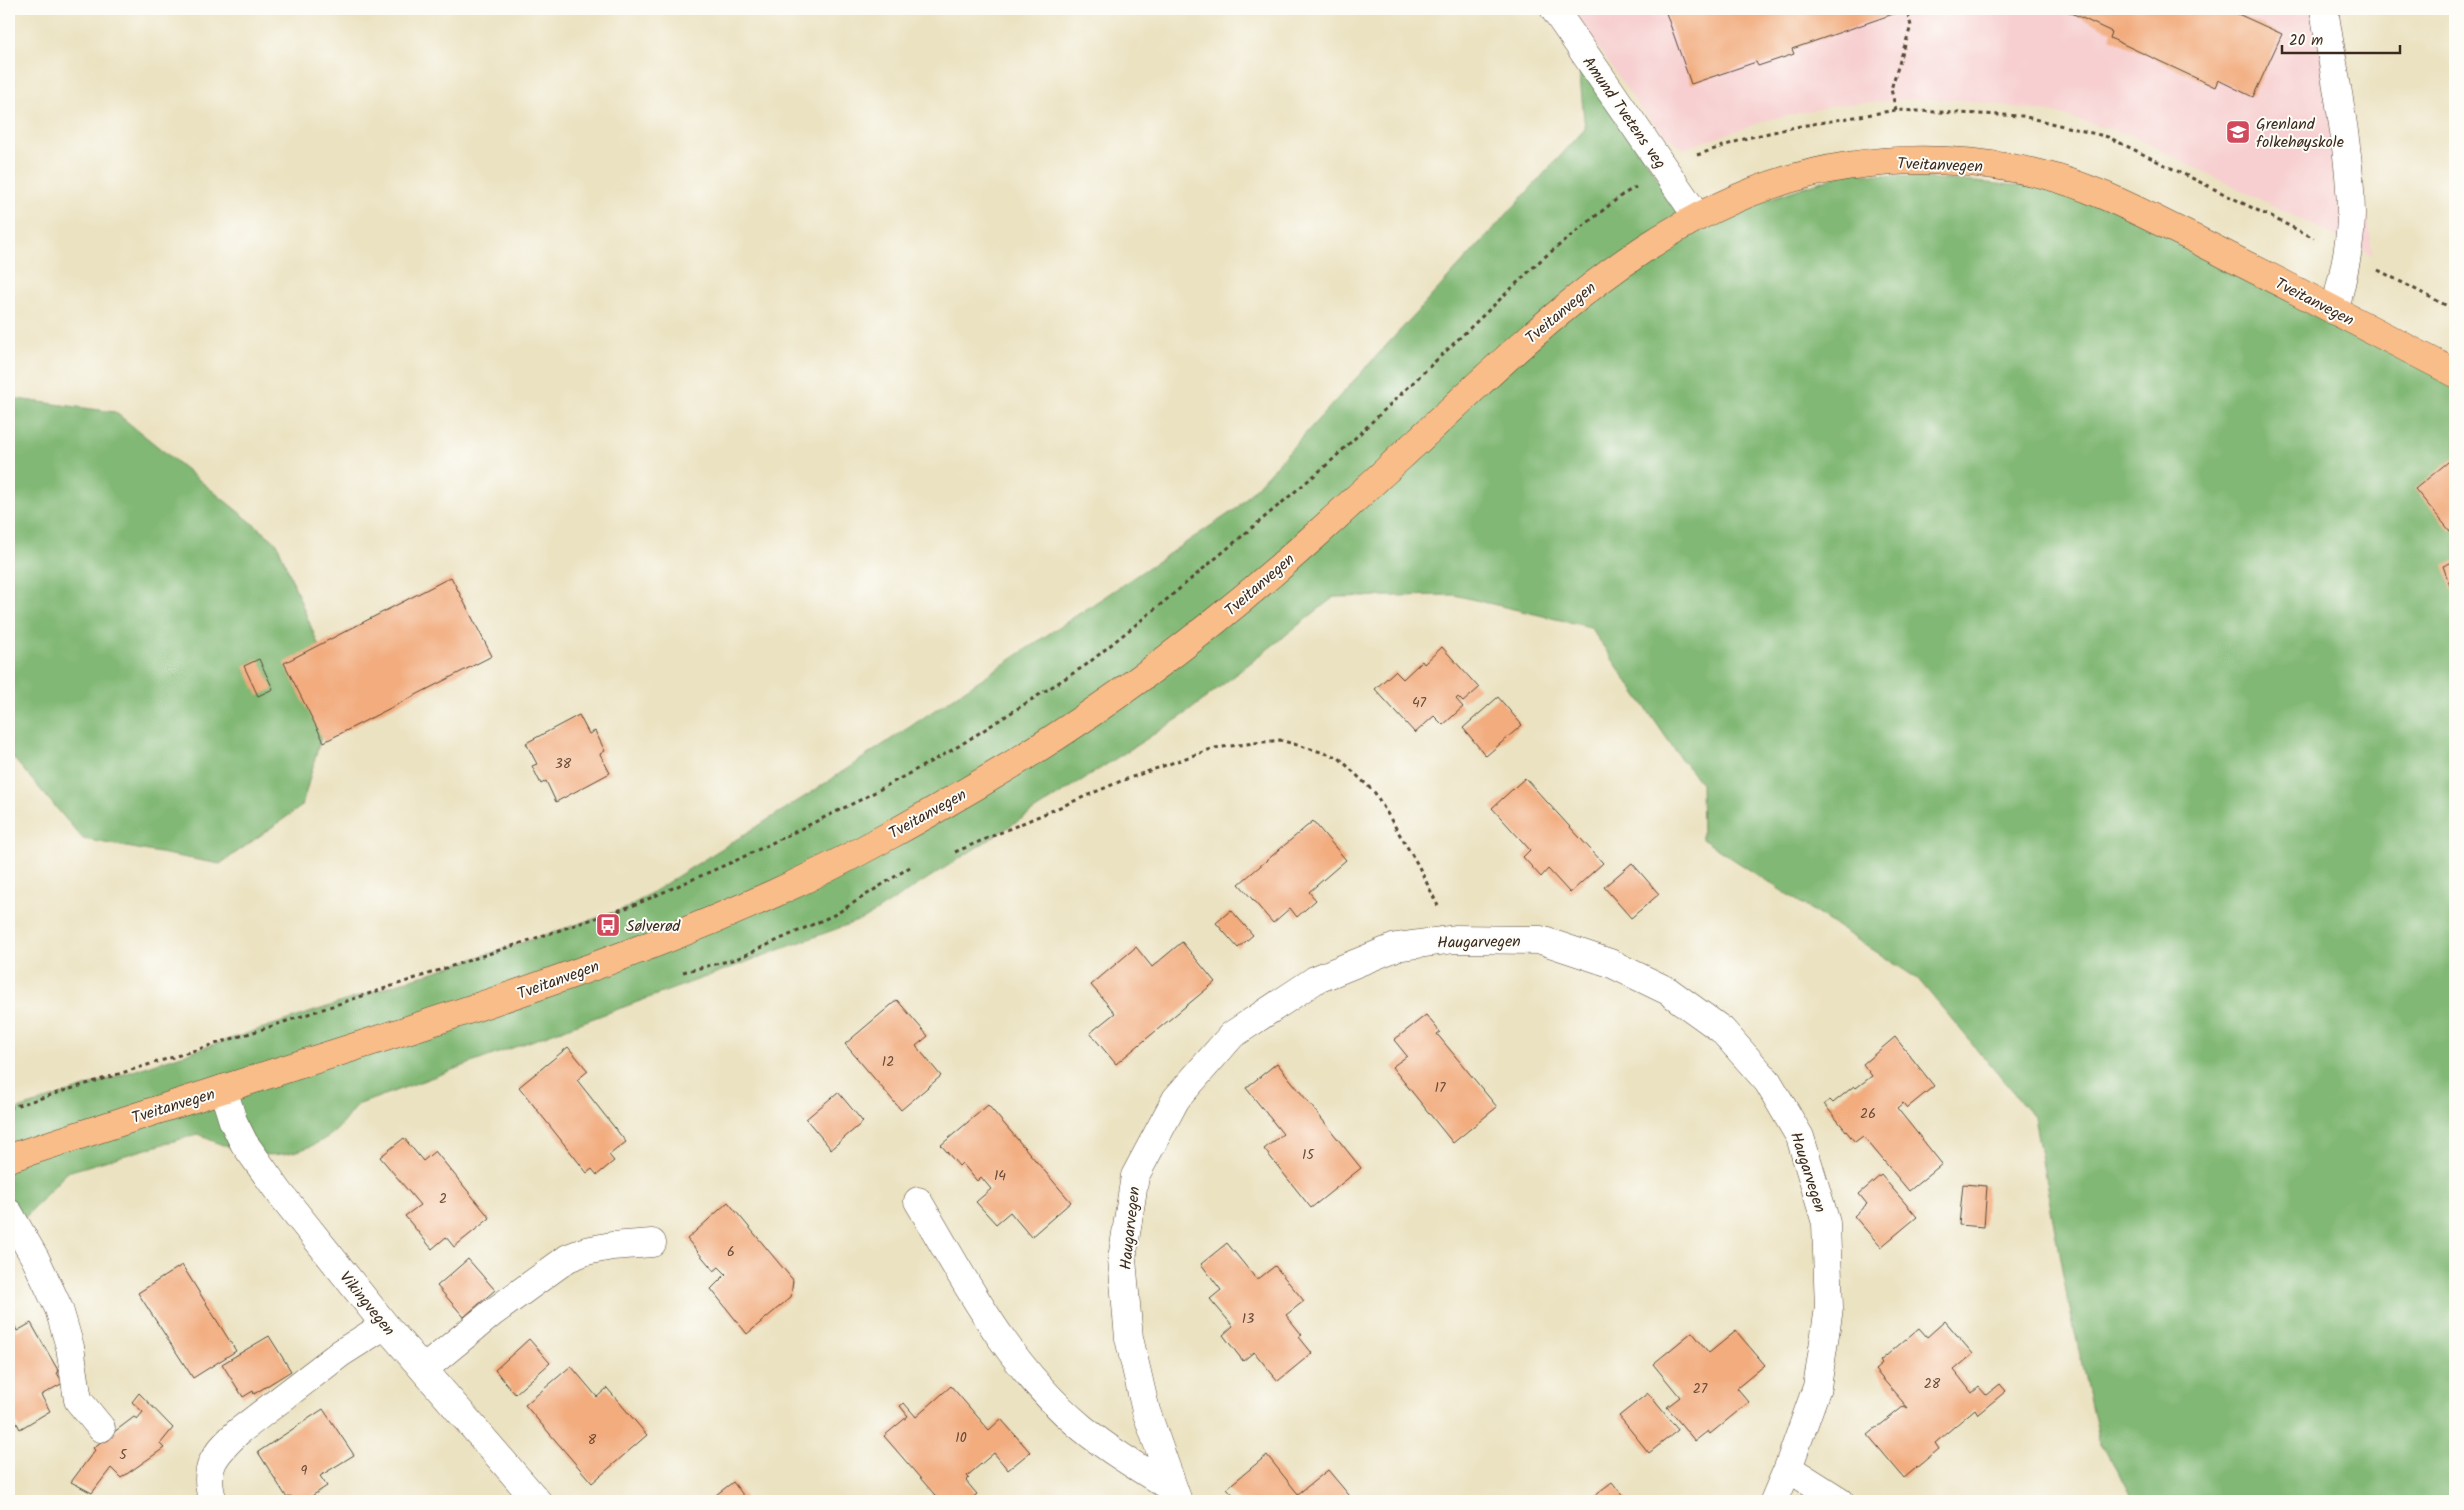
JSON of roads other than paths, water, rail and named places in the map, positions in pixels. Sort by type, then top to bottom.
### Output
[{"type":"main road","name":"Tveitanvegen","points":[[9,1158],[511,996],[700,925],[777,892],[852,855],[997,774],[1093,712],[1156,668],[1224,614],[1312,539],[1523,343],[1604,276],[1696,215],[1733,198],[1789,178],[1848,166],[1908,160],[1970,163],[2043,174],[2114,199],[2335,310],[2455,373]]},
{"type":"street","name":"Amund Tvetens veg","points":[[1554,9],[1696,215]]},
{"type":"street","points":[[2324,9],[2348,166],[2351,214],[2347,255],[2335,310]]},
{"type":"street","name":"Haugarvegen","points":[[1175,1495],[1146,1411],[1129,1338],[1122,1259],[1135,1176],[1176,1099],[1232,1035],[1315,980],[1396,947],[1455,939],[1541,940],[1610,963],[1668,992],[1722,1030],[1768,1082],[1800,1137],[1826,1223],[1829,1308],[1817,1387],[1774,1501]]},
{"type":"street","name":"Vikingvegen","points":[[223,1089],[233,1121],[244,1143],[279,1192],[385,1325],[537,1501]]},
{"type":"street","points":[[918,1201],[980,1307],[1044,1391],[1081,1428],[1175,1495]]},
{"type":"street","points":[[9,1213],[35,1258],[59,1309],[70,1347],[78,1400],[100,1428]]},
{"type":"street","points":[[424,1369],[492,1313],[568,1258],[586,1251],[612,1246],[652,1243]]},
{"type":"street","points":[[213,1501],[207,1484],[210,1469],[223,1446],[238,1432],[334,1359],[385,1325]]},
{"type":"street","points":[[1788,1468],[1840,1501]]},
{"type":"place","name":"Grenland folkehøyskole","points":[[2238,132]]},
{"type":"place","name":"Sølverød","points":[[608,925]]}]
